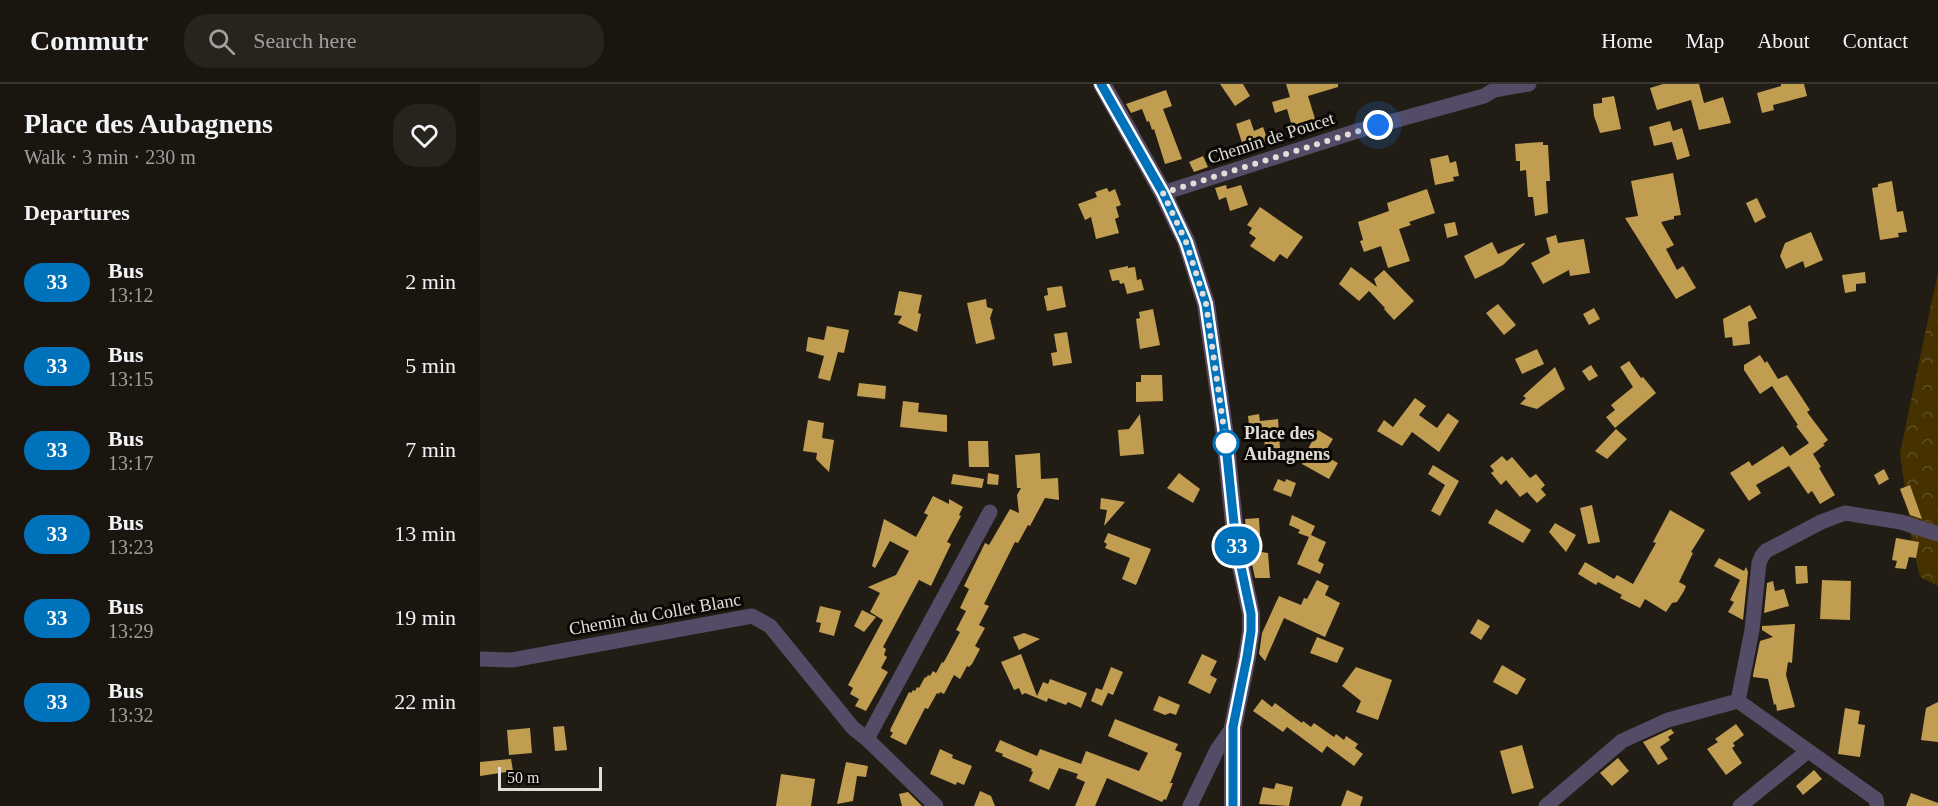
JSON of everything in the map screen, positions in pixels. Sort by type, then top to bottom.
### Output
[{"type":"street","points":[[1101,84],[1163,193],[1186,242],[1206,304],[1225,436],[1236,543],[1251,614],[1247,657],[1233,727],[1233,806]]},
{"type":"street","name":"Chemin de Poucet","points":[[1163,193],[1357,131],[1484,96],[1494,90],[1529,84]]},
{"type":"street","points":[[867,739],[990,512]]},
{"type":"street","points":[[1738,701],[1752,630],[1759,563],[1766,551],[1821,522],[1845,513],[1900,522],[1938,534]]},
{"type":"street","name":"Chemin du Collet Blanc","points":[[480,659],[512,660],[752,616],[770,626],[853,728],[936,806]]},
{"type":"street","points":[[1738,701],[1875,799],[1877,806]]},
{"type":"street","points":[[1546,806],[1622,741],[1668,720],[1738,701]]},
{"type":"street","points":[[1191,806],[1217,750],[1233,727]]},
{"type":"street","points":[[1740,806],[1808,751]]},
{"type":"green space","points":[[1938,272],[1938,586],[1920,577],[1912,541],[1900,453]]},
{"type":"building","points":[[1220,84],[1243,84],[1250,96],[1235,106]]},
{"type":"building","points":[[1286,84],[1338,84],[1338,87],[1308,96],[1316,122],[1293,130],[1287,109],[1275,113],[1272,102],[1290,97]]},
{"type":"building","points":[[1663,84],[1699,84],[1704,103],[1723,97],[1731,123],[1699,130],[1691,100],[1657,110],[1650,88]]},
{"type":"building","points":[[1781,84],[1804,84],[1807,96],[1773,105],[1774,110],[1762,113],[1757,93],[1781,86]]},
{"type":"building","points":[[1166,90],[1172,106],[1163,109],[1182,159],[1165,164],[1154,129],[1152,130],[1149,121],[1147,122],[1142,109],[1131,113],[1126,104]]},
{"type":"building","points":[[1614,96],[1621,129],[1600,133],[1594,116],[1593,104],[1602,103],[1602,98]]},
{"type":"building","points":[[1250,119],[1254,131],[1263,127],[1268,141],[1244,149],[1236,124]]},
{"type":"building","points":[[1670,121],[1673,131],[1682,128],[1690,156],[1677,160],[1672,142],[1654,146],[1649,127]]},
{"type":"building","points":[[1543,142],[1543,145],[1548,145],[1550,181],[1546,181],[1548,213],[1535,216],[1533,197],[1528,197],[1526,170],[1520,171],[1520,161],[1516,161],[1515,144]]},
{"type":"building","points":[[1448,155],[1450,163],[1456,161],[1459,176],[1453,177],[1454,181],[1435,185],[1430,159]]},
{"type":"building","points":[[1203,156],[1208,167],[1194,172],[1189,162]]},
{"type":"building","points":[[1673,173],[1681,215],[1661,222],[1674,245],[1666,249],[1677,270],[1683,266],[1696,288],[1676,299],[1625,218],[1638,216],[1631,181]]},
{"type":"building","points":[[1892,181],[1897,212],[1903,211],[1907,232],[1898,233],[1899,237],[1880,240],[1872,188]]},
{"type":"building","points":[[1226,185],[1227,189],[1241,185],[1248,205],[1230,211],[1226,197],[1219,200],[1215,188]]},
{"type":"building","points":[[1107,188],[1109,192],[1115,189],[1121,205],[1116,207],[1119,217],[1115,219],[1119,233],[1096,239],[1091,217],[1085,220],[1078,204],[1097,197],[1095,192]]},
{"type":"building","points":[[1427,189],[1435,213],[1409,222],[1411,225],[1399,229],[1410,261],[1388,268],[1381,246],[1364,252],[1358,222],[1389,211],[1387,203]]},
{"type":"building","points":[[1757,198],[1766,217],[1755,223],[1746,203]]},
{"type":"building","points":[[1260,207],[1303,237],[1287,259],[1280,254],[1274,262],[1250,246],[1256,238],[1249,233],[1252,228],[1247,225]]},
{"type":"building","points":[[1455,222],[1458,235],[1447,238],[1444,224]]},
{"type":"building","points":[[1811,232],[1823,260],[1805,268],[1803,261],[1786,269],[1780,256],[1785,243]]},
{"type":"building","points":[[1556,235],[1558,243],[1584,239],[1590,273],[1570,276],[1569,270],[1543,284],[1531,263],[1550,253],[1546,238]]},
{"type":"building","points":[[1492,242],[1498,254],[1525,244],[1503,265],[1475,279],[1464,256]]},
{"type":"building","points":[[1128,266],[1128,268],[1135,267],[1137,280],[1141,279],[1144,290],[1127,294],[1124,283],[1120,284],[1119,280],[1112,281],[1109,270]]},
{"type":"building","points":[[1351,267],[1377,287],[1374,279],[1384,270],[1414,301],[1394,320],[1369,291],[1359,301],[1339,284]]},
{"type":"building","points":[[1865,272],[1866,283],[1856,284],[1856,291],[1845,293],[1842,275]]},
{"type":"building","points":[[1062,286],[1066,307],[1047,311],[1044,296],[1048,295],[1047,288]]},
{"type":"building","points":[[899,291],[922,295],[917,332],[898,323],[902,316],[894,315]]},
{"type":"building","points":[[986,299],[987,307],[993,309],[990,318],[995,339],[976,344],[967,303]]},
{"type":"building","points":[[1498,304],[1516,325],[1504,335],[1486,313]]},
{"type":"building","points":[[1750,305],[1757,318],[1748,322],[1750,344],[1733,346],[1732,337],[1725,338],[1723,319]]},
{"type":"building","points":[[1594,308],[1600,319],[1589,325],[1583,314]]},
{"type":"building","points":[[1153,309],[1160,345],[1140,349],[1136,319],[1140,318],[1139,312]]},
{"type":"building","points":[[827,326],[849,330],[844,353],[838,352],[830,381],[818,378],[824,356],[806,351],[808,337],[824,340]]},
{"type":"building","points":[[1067,332],[1072,363],[1053,366],[1051,353],[1057,352],[1054,334]]},
{"type":"building","points":[[1537,349],[1544,364],[1522,374],[1515,359]]},
{"type":"building","points":[[1760,355],[1765,363],[1767,361],[1778,379],[1787,375],[1810,410],[1807,412],[1828,440],[1813,454],[1835,495],[1820,504],[1812,491],[1808,494],[1789,466],[1756,485],[1761,493],[1749,501],[1730,473],[1749,461],[1752,466],[1783,446],[1790,456],[1809,443],[1772,386],[1760,394],[1744,370],[1744,365]]},
{"type":"building","points":[[1629,361],[1656,393],[1615,428],[1606,417],[1615,410],[1611,405],[1633,387],[1620,367]]},
{"type":"building","points":[[1591,365],[1598,376],[1589,381],[1582,371]]},
{"type":"building","points":[[1555,367],[1565,389],[1537,409],[1520,404],[1526,398],[1523,396]]},
{"type":"building","points":[[1141,375],[1162,375],[1163,401],[1136,402],[1136,382],[1141,382]]},
{"type":"building","points":[[859,383],[886,386],[885,399],[857,396]]},
{"type":"building","points":[[1415,398],[1426,406],[1419,415],[1437,428],[1448,413],[1459,421],[1439,452],[1412,432],[1402,446],[1377,431],[1384,420],[1393,427]]},
{"type":"building","points":[[903,401],[919,403],[918,412],[947,415],[947,432],[900,427]]},
{"type":"building","points":[[1140,414],[1144,454],[1120,456],[1118,430],[1129,429]]},
{"type":"building","points":[[1259,414],[1260,421],[1278,419],[1280,448],[1265,449],[1264,436],[1245,438],[1244,426],[1249,425],[1248,416]]},
{"type":"building","points":[[808,420],[824,423],[822,438],[834,440],[829,472],[816,459],[817,453],[803,451]]},
{"type":"building","points":[[1616,429],[1627,439],[1607,459],[1595,451]]},
{"type":"building","points":[[1318,430],[1333,439],[1323,455],[1338,463],[1329,479],[1302,464]]},
{"type":"building","points":[[968,441],[988,441],[989,467],[969,467]]},
{"type":"building","points":[[1040,453],[1041,479],[1058,478],[1059,500],[1045,498],[1030,526],[1028,525],[1018,543],[1015,542],[984,604],[989,606],[979,625],[985,628],[975,646],[980,649],[972,664],[967,666],[960,679],[954,675],[944,694],[937,693],[928,709],[925,708],[906,745],[890,737],[893,733],[890,731],[891,728],[909,692],[919,688],[925,677],[930,676],[933,671],[936,673],[960,632],[956,630],[966,611],[960,608],[969,589],[964,586],[985,543],[989,545],[1010,509],[1019,513],[1017,495],[1021,488],[1017,488],[1015,455]]},
{"type":"building","points":[[1502,456],[1507,461],[1512,457],[1530,478],[1536,474],[1545,485],[1541,489],[1546,495],[1537,503],[1527,492],[1520,497],[1506,480],[1501,485],[1491,473],[1494,471],[1490,466]]},
{"type":"building","points":[[1433,465],[1459,481],[1440,516],[1431,511],[1445,485],[1428,474]]},
{"type":"building","points":[[1884,469],[1889,479],[1879,485],[1874,475]]},
{"type":"building","points":[[988,473],[999,475],[998,485],[987,484]]},
{"type":"building","points":[[1179,473],[1200,489],[1193,503],[1167,488]]},
{"type":"building","points":[[953,474],[984,479],[982,488],[951,484]]},
{"type":"building","points":[[1278,479],[1296,483],[1291,497],[1273,490]]},
{"type":"building","points":[[1910,485],[1922,519],[1910,515],[1900,489]]},
{"type":"building","points":[[933,496],[949,504],[949,499],[963,507],[959,515],[961,516],[947,542],[951,544],[931,586],[919,580],[883,647],[886,649],[884,655],[887,657],[881,668],[888,672],[866,711],[855,706],[859,699],[850,694],[853,688],[848,685],[883,620],[870,612],[880,593],[868,587],[896,575],[909,551],[890,541],[875,568],[872,566],[884,519],[916,537],[928,515],[924,513]]},
{"type":"building","points":[[1101,498],[1125,502],[1104,526],[1107,510],[1100,509]]},
{"type":"building","points":[[1592,505],[1600,542],[1588,544],[1580,508]]},
{"type":"building","points":[[1496,509],[1531,530],[1523,543],[1488,523]]},
{"type":"building","points":[[1670,510],[1705,530],[1691,552],[1693,553],[1679,582],[1686,586],[1684,591],[1677,602],[1672,603],[1666,612],[1645,599],[1640,608],[1620,598],[1622,595],[1598,582],[1596,585],[1578,574],[1585,562],[1614,579],[1617,575],[1633,584],[1656,543],[1653,542]]},
{"type":"building","points":[[1292,515],[1315,526],[1311,535],[1326,542],[1318,561],[1324,564],[1320,574],[1297,564],[1309,537],[1298,533],[1300,530],[1289,525]]},
{"type":"building","points":[[1259,518],[1261,552],[1268,553],[1270,578],[1255,578],[1247,541],[1245,519]]},
{"type":"building","points":[[1555,523],[1576,535],[1566,552],[1549,532]]},
{"type":"building","points":[[1108,533],[1151,549],[1136,585],[1122,579],[1130,558],[1105,548],[1107,544],[1104,542]]},
{"type":"building","points":[[1896,538],[1919,542],[1916,558],[1909,557],[1906,569],[1895,568],[1897,561],[1892,560]]},
{"type":"building","points":[[1719,558],[1744,571],[1746,567],[1748,572],[1743,620],[1728,612],[1734,602],[1730,600],[1740,580],[1714,566]]},
{"type":"building","points":[[1795,566],[1807,566],[1808,583],[1796,584]]},
{"type":"building","points":[[1317,580],[1329,586],[1325,595],[1340,603],[1325,637],[1284,618],[1265,661],[1259,654],[1262,633],[1279,596],[1301,605],[1304,598],[1307,599]]},
{"type":"building","points":[[1822,580],[1851,581],[1850,620],[1820,619]]},
{"type":"building","points":[[1773,581],[1775,591],[1784,589],[1789,606],[1764,613],[1767,583]]},
{"type":"building","points":[[820,606],[841,611],[834,636],[819,632],[821,623],[816,622]]},
{"type":"building","points":[[862,610],[876,617],[864,632],[854,626]]},
{"type":"building","points":[[1478,619],[1490,626],[1481,640],[1470,633]]},
{"type":"building","points":[[1795,624],[1792,663],[1788,662],[1786,675],[1795,707],[1777,711],[1768,679],[1753,677],[1760,641],[1773,637],[1762,630],[1762,626]]},
{"type":"building","points":[[1024,633],[1040,639],[1019,650],[1013,637]]},
{"type":"building","points":[[1317,637],[1344,648],[1337,663],[1310,653]]},
{"type":"building","points":[[1021,654],[1037,696],[1043,682],[1048,684],[1050,679],[1087,693],[1081,708],[1068,702],[1066,705],[1048,698],[1047,702],[1025,693],[1022,695],[1019,688],[1014,690],[1001,662]]},
{"type":"building","points":[[1202,654],[1217,661],[1210,675],[1217,679],[1210,694],[1188,683]]},
{"type":"building","points":[[1502,665],[1526,679],[1517,695],[1493,682]]},
{"type":"building","points":[[1111,667],[1123,672],[1113,695],[1106,692],[1108,693],[1102,706],[1091,701],[1096,688],[1102,690]]},
{"type":"building","points":[[1356,667],[1392,680],[1378,720],[1356,712],[1361,701],[1342,686]]},
{"type":"building","points":[[1159,696],[1180,705],[1176,715],[1170,713],[1165,715],[1153,710]]},
{"type":"building","points":[[1262,699],[1272,707],[1275,703],[1311,727],[1314,723],[1334,737],[1336,734],[1344,740],[1346,736],[1358,744],[1355,748],[1363,754],[1354,766],[1327,746],[1322,753],[1287,727],[1283,732],[1253,711]]},
{"type":"building","points":[[1938,702],[1938,742],[1921,740],[1926,708]]},
{"type":"building","points":[[1845,708],[1860,711],[1858,724],[1865,725],[1860,757],[1838,754]]},
{"type":"building","points":[[1115,719],[1178,744],[1175,750],[1182,753],[1166,800],[1162,802],[1107,778],[1095,806],[1075,806],[1085,782],[1076,778],[1078,774],[1059,768],[1049,790],[1029,781],[1032,769],[995,751],[1000,740],[1037,756],[1040,749],[1081,764],[1086,751],[1139,771],[1148,753],[1108,736]]},
{"type":"building","points":[[1736,724],[1744,735],[1733,743],[1735,746],[1732,748],[1742,763],[1726,775],[1707,749],[1718,742],[1715,739]]},
{"type":"building","points":[[564,726],[567,750],[555,751],[553,727]]},
{"type":"building","points":[[530,728],[532,753],[509,755],[507,730]]},
{"type":"building","points":[[1671,729],[1674,733],[1668,737],[1670,740],[1660,747],[1668,759],[1658,765],[1643,742]]},
{"type":"building","points":[[1522,745],[1534,788],[1512,794],[1500,751]]},
{"type":"building","points":[[940,749],[953,755],[952,758],[972,766],[964,785],[957,782],[956,785],[930,774]]},
{"type":"building","points":[[1618,758],[1629,771],[1612,786],[1600,773]]},
{"type":"building","points":[[511,759],[513,771],[480,776],[480,762]]},
{"type":"building","points":[[846,762],[868,766],[866,777],[857,776],[853,801],[837,804]]},
{"type":"building","points":[[1814,770],[1822,779],[1803,795],[1796,786]]},
{"type":"building","points":[[781,774],[815,779],[811,806],[776,806]]},
{"type":"building","points":[[1276,783],[1293,787],[1289,806],[1259,804],[1263,787],[1274,789]]},
{"type":"building","points":[[1347,790],[1363,797],[1360,806],[1341,806]]},
{"type":"building","points":[[980,791],[991,796],[995,806],[974,806]]},
{"type":"building","points":[[908,792],[922,806],[902,806],[899,794]]},
{"type":"building","points":[[1911,793],[1938,803],[1938,806],[1906,806]]},
{"type":"bus line","name":"33","points":[[1101,84],[1163,193],[1186,242],[1206,304],[1225,436],[1236,543],[1251,614],[1247,657],[1233,727],[1233,806]]},
{"type":"place","name":"Place des Aubagnens","points":[[1226,443]]},
{"type":"route","points":[[1226,443],[1206,304],[1186,242],[1163,193],[1378,125]]}]
